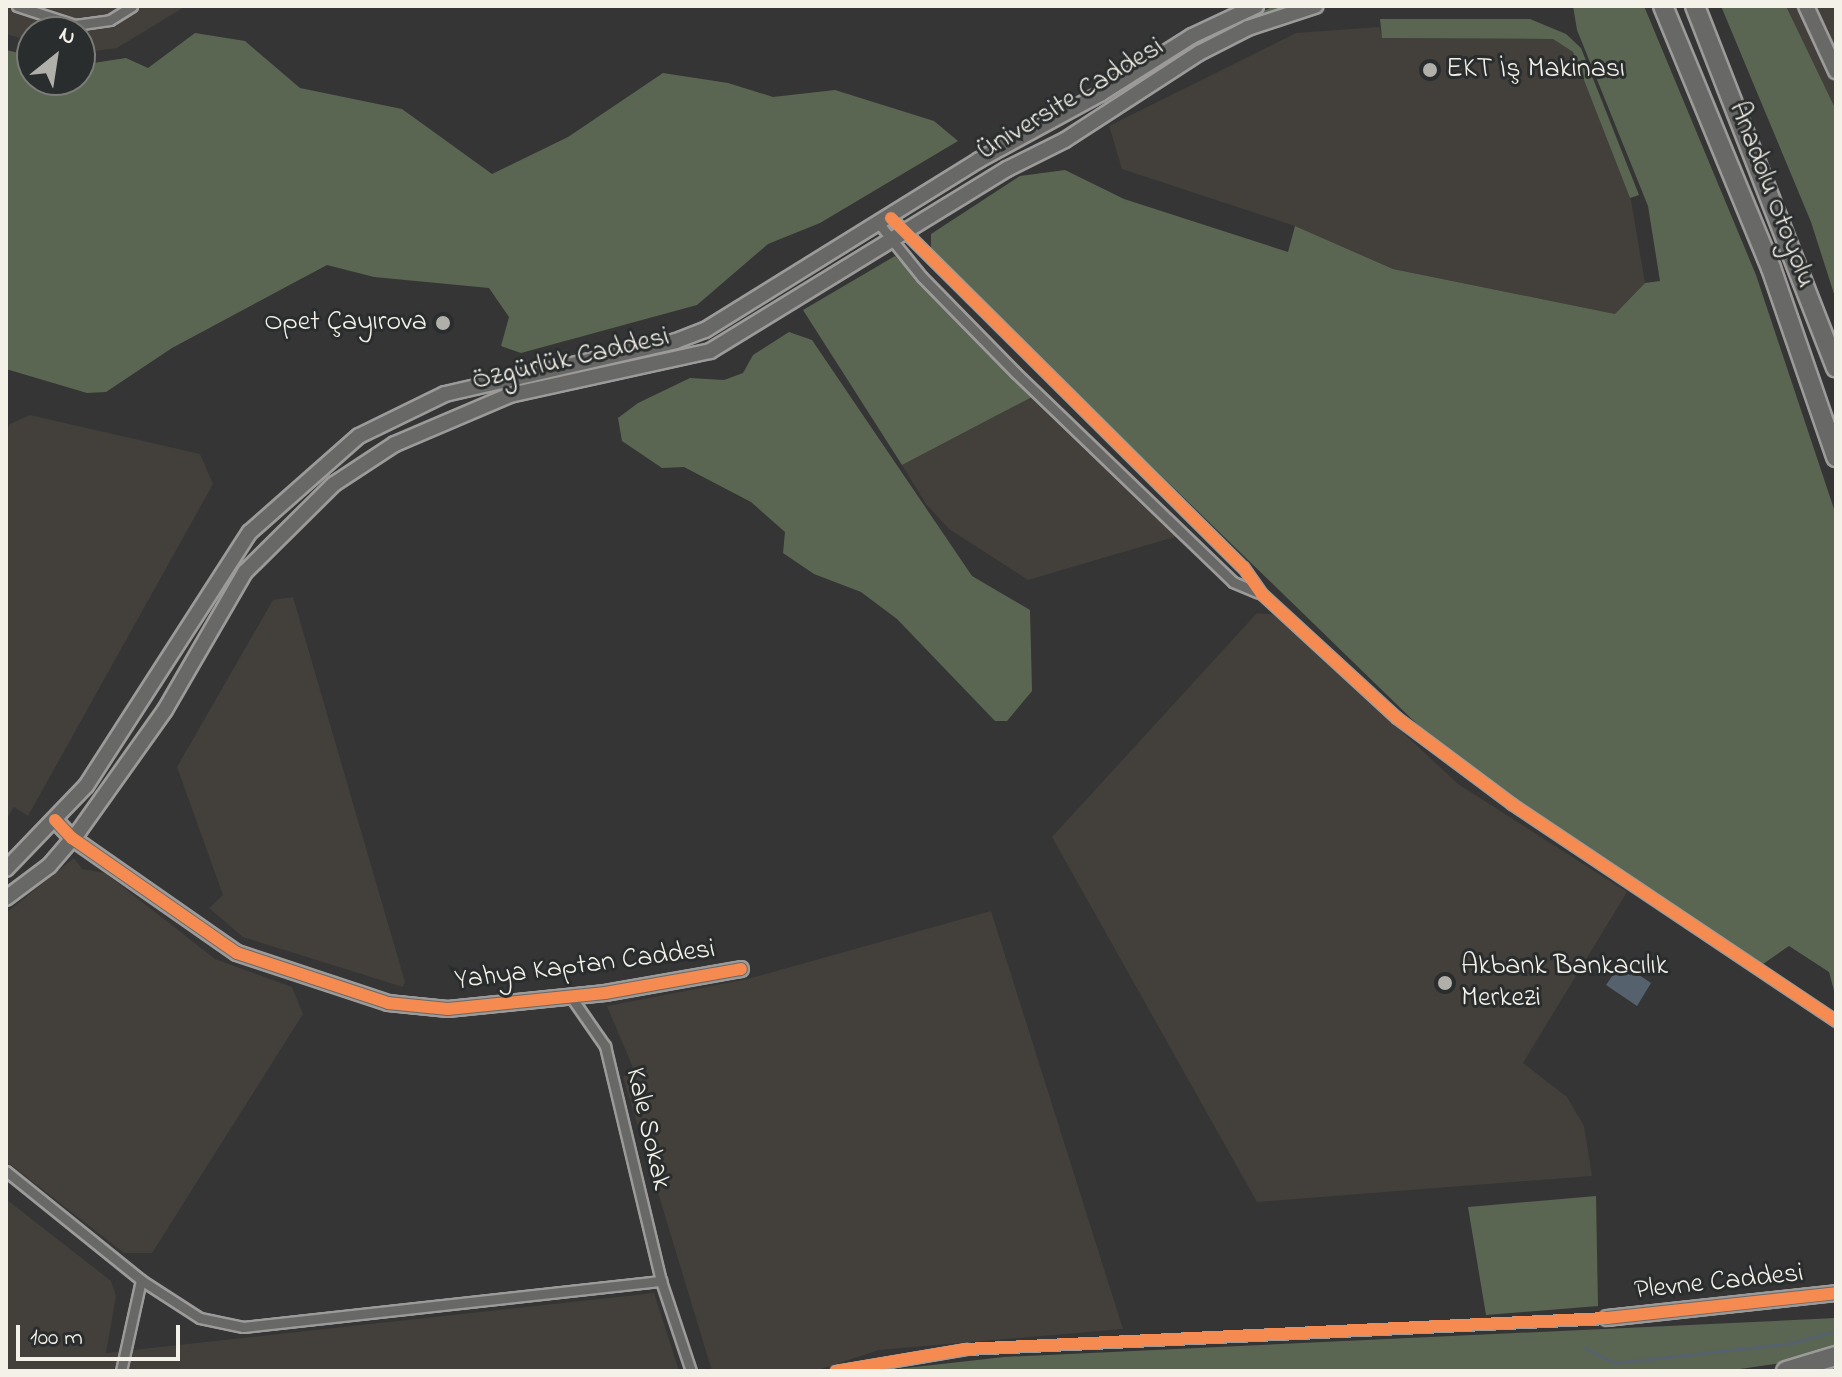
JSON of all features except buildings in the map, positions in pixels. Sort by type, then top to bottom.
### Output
[{"type":"highway","name":"Anadolu Otoyolu","points":[[1663,6],[1771,268],[1836,457]]},
{"type":"highway","name":"Anadolu Otoyolu","points":[[1695,6],[1836,367]]},
{"type":"highway","points":[[1786,1371],[1836,1356]]},
{"type":"main road","name":"Üniversite Caddesi","points":[[886,222],[979,160],[1100,94],[1192,36],[1256,6]]},
{"type":"main road","name":"Üniversite Caddesi","points":[[905,234],[1199,53],[1248,28],[1315,6]]},
{"type":"main road","points":[[1806,6],[1836,71]]},
{"type":"main road","name":"Özgürlük Caddesi","points":[[6,869],[55,820],[121,738],[222,569],[250,532],[359,436],[445,394],[705,330],[886,222]]},
{"type":"main road","name":"Özgürlük Caddesi","points":[[6,898],[49,866],[72,838],[165,710],[245,572],[334,484],[395,444],[510,395],[710,351],[905,234]]},
{"type":"main road","name":"Yahya Kaptan Caddesi","points":[[55,820],[72,838],[237,953],[330,988],[388,1003],[448,1009],[571,997],[741,969]]},
{"type":"main road","name":"Plevne Caddesi","points":[[1607,1318],[1836,1293]]},
{"type":"street","points":[[17,6],[75,25],[110,20],[132,6]]},
{"type":"street","points":[[886,222],[905,234],[1243,567],[1262,594],[1437,751],[1836,1021]]},
{"type":"street","points":[[886,222],[892,242],[1016,373],[1233,582],[1262,594]]},
{"type":"street","name":"Kale Sokak","points":[[571,997],[605,1046],[661,1281],[691,1371]]},
{"type":"street","points":[[6,1171],[141,1280],[200,1318],[243,1327],[661,1281]]},
{"type":"street","points":[[121,1371],[141,1280]]},
{"type":"street","points":[[836,1371],[966,1349],[1607,1318]]},
{"type":"shaded area","points":[[6,6],[186,6],[117,48],[96,51],[96,16],[16,16],[16,37],[6,34]]},
{"type":"shaded area","points":[[1786,6],[1836,6],[1836,110]]},
{"type":"shaded area","points":[[1379,27],[1383,38],[1553,39],[1573,52],[1631,200],[1645,283],[1615,314],[1393,269],[1295,226],[1122,169],[1109,126],[1296,33]]},
{"type":"shaded area","points":[[1034,396],[1178,536],[1028,580],[949,529],[926,504],[902,465]]},
{"type":"shaded area","points":[[30,415],[200,454],[213,484],[28,816],[14,807],[6,820],[6,431],[10,424]]},
{"type":"shaded area","points":[[293,597],[405,982],[403,987],[243,937],[209,908],[223,895],[177,767],[273,600]]},
{"type":"shaded area","points":[[1257,613],[1277,615],[1458,784],[1627,892],[1523,1063],[1567,1097],[1584,1126],[1592,1176],[1257,1202],[1052,837]]},
{"type":"shaded area","points":[[74,858],[82,869],[105,873],[215,959],[292,987],[303,1014],[152,1253],[124,1253],[6,1161],[6,913]]},
{"type":"shaded area","points":[[991,911],[1123,1329],[879,1350],[815,1371],[712,1371],[623,1077],[634,1070],[607,1006],[748,979]]},
{"type":"shaded area","points":[[6,1199],[111,1281],[116,1296],[106,1353],[654,1293],[679,1371],[6,1371]]},
{"type":"green space","points":[[1274,6],[1290,6],[1250,21],[1084,121],[1169,56]]},
{"type":"green space","points":[[1573,6],[1644,6],[1756,275],[1836,515],[1836,998],[1829,972],[1789,946],[1763,964],[1483,778],[1421,728],[931,252],[931,234],[1020,176],[1065,170],[1124,199],[1288,252],[1295,226],[1393,269],[1615,314],[1645,283],[1660,281],[1648,206],[1577,30]]},
{"type":"green space","points":[[1721,6],[1786,6],[1836,110],[1836,300],[1811,222]]},
{"type":"green space","points":[[1380,19],[1530,19],[1566,34],[1581,48],[1639,195],[1630,198],[1573,52],[1553,39],[1382,38]]},
{"type":"green space","points":[[195,33],[245,41],[300,88],[402,109],[492,174],[568,137],[663,73],[728,83],[773,97],[835,90],[934,121],[958,141],[820,223],[768,244],[697,305],[521,353],[501,346],[509,317],[489,288],[374,277],[327,265],[172,348],[106,392],[87,393],[6,369],[6,50],[16,52],[16,96],[96,96],[96,63],[126,58],[148,68]]},
{"type":"green space","points":[[895,256],[1034,396],[902,465],[803,310]]},
{"type":"green space","points":[[789,332],[812,340],[972,576],[1030,610],[1032,691],[1007,721],[995,721],[897,619],[861,592],[814,574],[783,553],[785,532],[751,502],[684,467],[662,468],[622,441],[618,418],[638,403],[690,378],[724,380],[743,373],[753,355]]},
{"type":"green space","points":[[1596,1196],[1598,1306],[1486,1315],[1468,1207]]},
{"type":"green space","points":[[1836,1318],[1836,1345],[1789,1362],[1726,1371],[879,1371],[1004,1357]]},
{"type":"water","points":[[1621,963],[1651,983],[1637,1006],[1606,985]]},
{"type":"waterway","points":[[1585,1348],[1614,1363],[1791,1343],[1836,1331]]},
{"type":"cycle path","points":[[891,218],[1243,567],[1262,594],[1397,718],[1512,804],[1836,1021]]},
{"type":"cycle path","points":[[55,820],[72,838],[237,953],[388,1003],[448,1009],[605,993],[741,969]]},
{"type":"cycle path","points":[[836,1371],[966,1349],[1607,1318],[1836,1293]]},
{"type":"place","name":"EKT İş Makinası","points":[[1430,70]]},
{"type":"place","name":"Opet Çayırova","points":[[443,323]]},
{"type":"place","name":"Akbank Bankacılık Merkezi","points":[[1445,983]]}]
